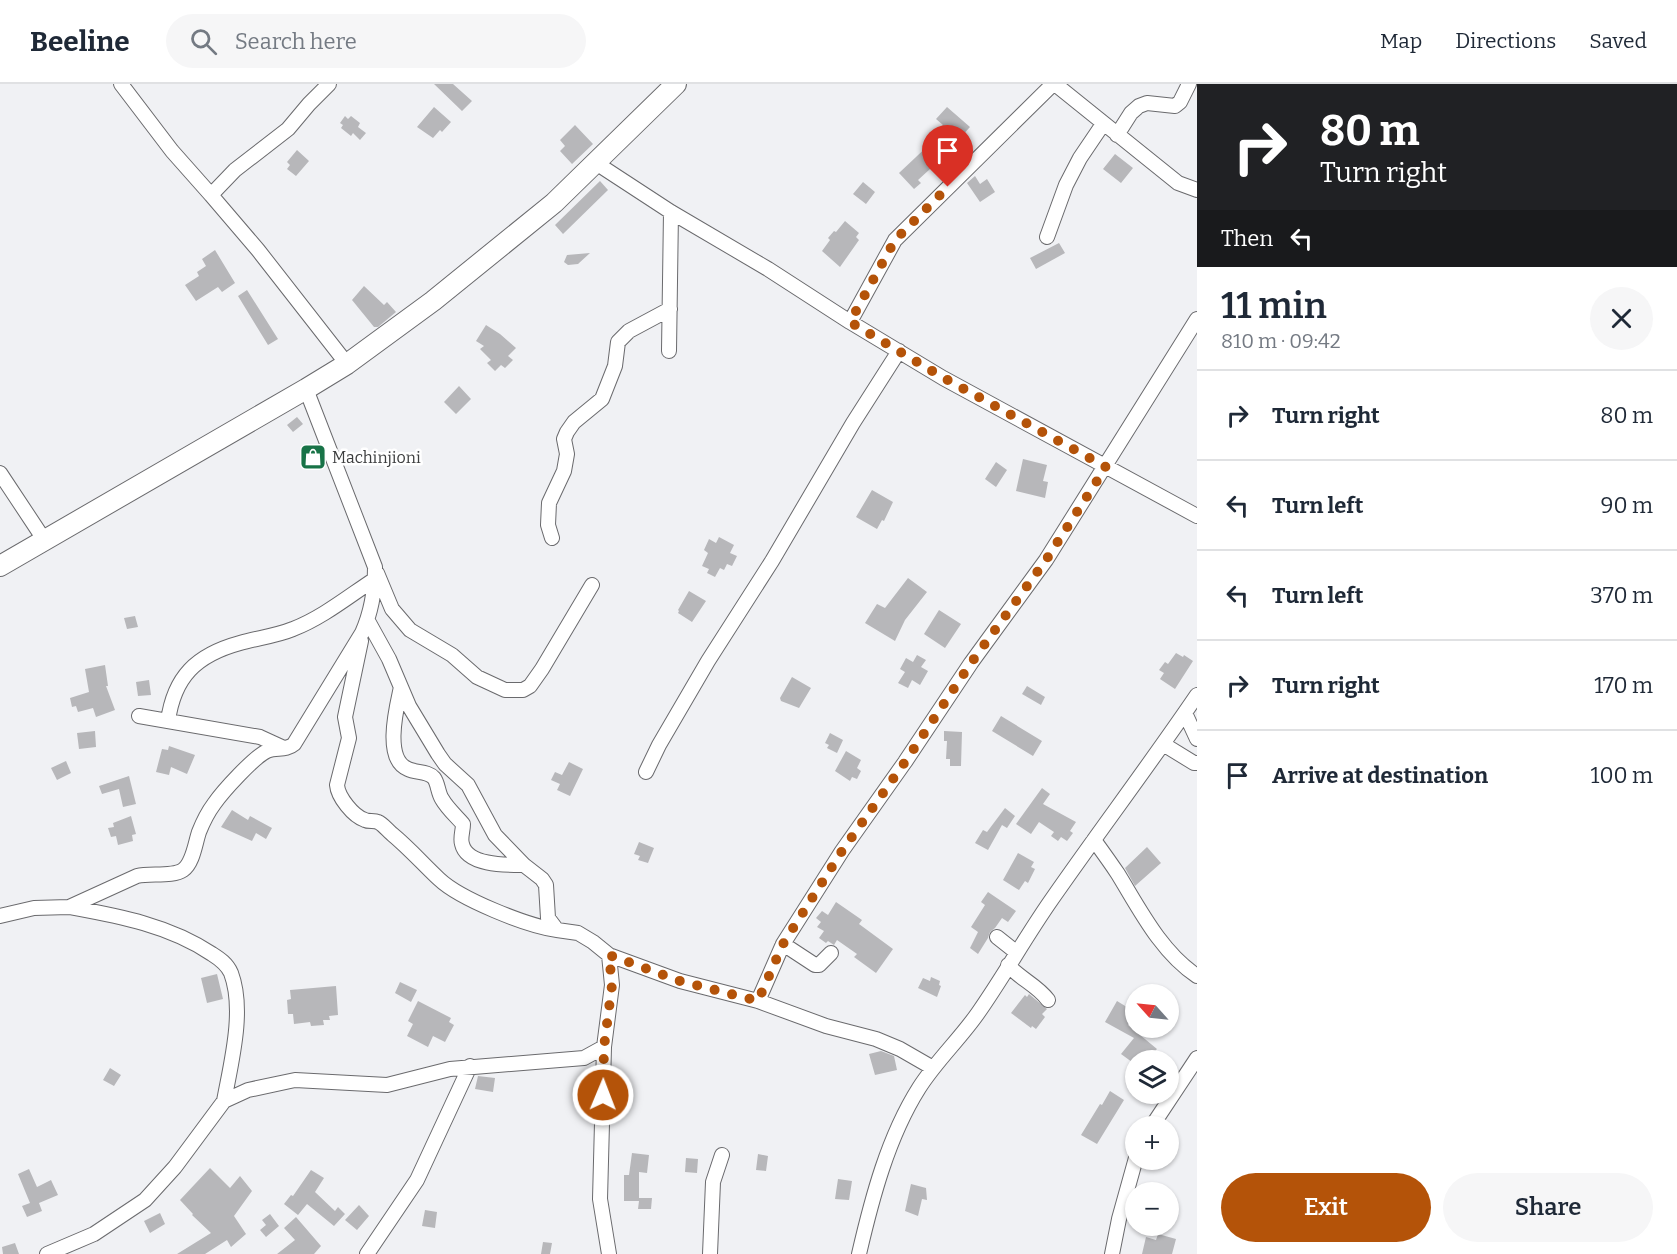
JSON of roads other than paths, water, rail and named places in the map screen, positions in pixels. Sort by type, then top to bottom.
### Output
[{"type":"street","points":[[121,84],[172,151],[252,243],[347,364]]},
{"type":"street","points":[[211,195],[235,170],[288,129],[329,84]]},
{"type":"street","points":[[0,566],[347,364],[466,275],[554,203],[676,84]]},
{"type":"street","points":[[850,322],[895,240],[1054,84],[1178,183],[1197,190]]},
{"type":"street","points":[[1117,135],[1135,109],[1147,103],[1175,106],[1180,102],[1189,84]]},
{"type":"street","points":[[1047,237],[1066,185],[1080,158],[1103,124]]},
{"type":"street","points":[[596,163],[671,212],[768,269],[899,351],[980,398],[1197,516]]},
{"type":"street","points":[[669,351],[671,212]]},
{"type":"street","points":[[552,538],[548,525],[549,503],[564,471],[567,454],[564,439],[567,432],[574,422],[602,399],[615,366],[618,342],[629,331],[670,309]]},
{"type":"street","points":[[758,1001],[783,944],[842,851],[971,663],[1046,560],[1197,319]]},
{"type":"street","points":[[646,772],[658,745],[708,661],[772,561],[853,423],[899,351]]},
{"type":"street","points":[[306,389],[375,573],[392,609],[410,630],[452,655],[468,671],[505,690],[523,690],[530,686],[592,585]]},
{"type":"street","points":[[0,473],[45,541]]},
{"type":"street","points":[[375,573],[345,717],[349,738],[337,785],[337,790],[343,800],[366,821],[379,822],[410,848],[450,888],[497,910],[545,928],[578,933],[609,955],[680,981],[758,1001],[826,1026],[883,1042],[933,1068]]},
{"type":"street","points":[[168,722],[170,704],[176,690],[182,678],[195,665],[211,655],[238,644],[294,629],[315,618],[375,573]]},
{"type":"street","points":[[365,627],[389,659],[410,706],[445,764],[468,785],[495,835],[546,885],[548,918],[557,930]]},
{"type":"street","points":[[69,907],[137,876],[182,871],[190,860],[200,831],[215,803],[261,755],[268,751],[290,747],[298,739],[313,710],[365,627]]},
{"type":"street","points":[[401,687],[393,732],[398,757],[403,766],[408,770],[424,773],[435,780],[443,801],[462,824],[461,842],[463,848],[470,854],[491,864],[524,865]]},
{"type":"street","points":[[859,1254],[871,1203],[895,1137],[914,1097],[933,1068],[977,1014],[1016,952],[1197,695]]},
{"type":"street","points":[[1185,713],[1197,740]]},
{"type":"street","points":[[139,716],[260,737],[284,748]]},
{"type":"street","points":[[1163,744],[1197,763]]},
{"type":"street","points":[[1094,840],[1145,919],[1178,960],[1197,976]]},
{"type":"street","points":[[0,916],[34,908],[69,907],[107,914],[177,934],[201,946],[227,966],[234,984],[236,1016],[231,1065],[224,1101],[175,1167],[145,1200],[94,1234],[47,1254]]},
{"type":"street","points":[[997,938],[1016,952]]},
{"type":"street","points":[[783,944],[815,965],[819,965],[831,953]]},
{"type":"street","points":[[609,955],[612,976],[611,1001],[604,1047],[600,1199],[609,1254]]},
{"type":"street","points":[[1008,965],[1021,978],[1038,987],[1048,1000]]},
{"type":"street","points":[[224,1101],[248,1090],[289,1081],[387,1085],[427,1073],[470,1066],[584,1058],[604,1047]]},
{"type":"street","points":[[1159,1116],[1197,1058]]},
{"type":"street","points":[[367,1254],[417,1180],[470,1066]]},
{"type":"street","points":[[710,1254],[713,1182],[722,1155]]},
{"type":"street","points":[[1112,1254],[1133,1170]]},
{"type":"place","name":"Machinjioni","points":[[313,457]]}]
